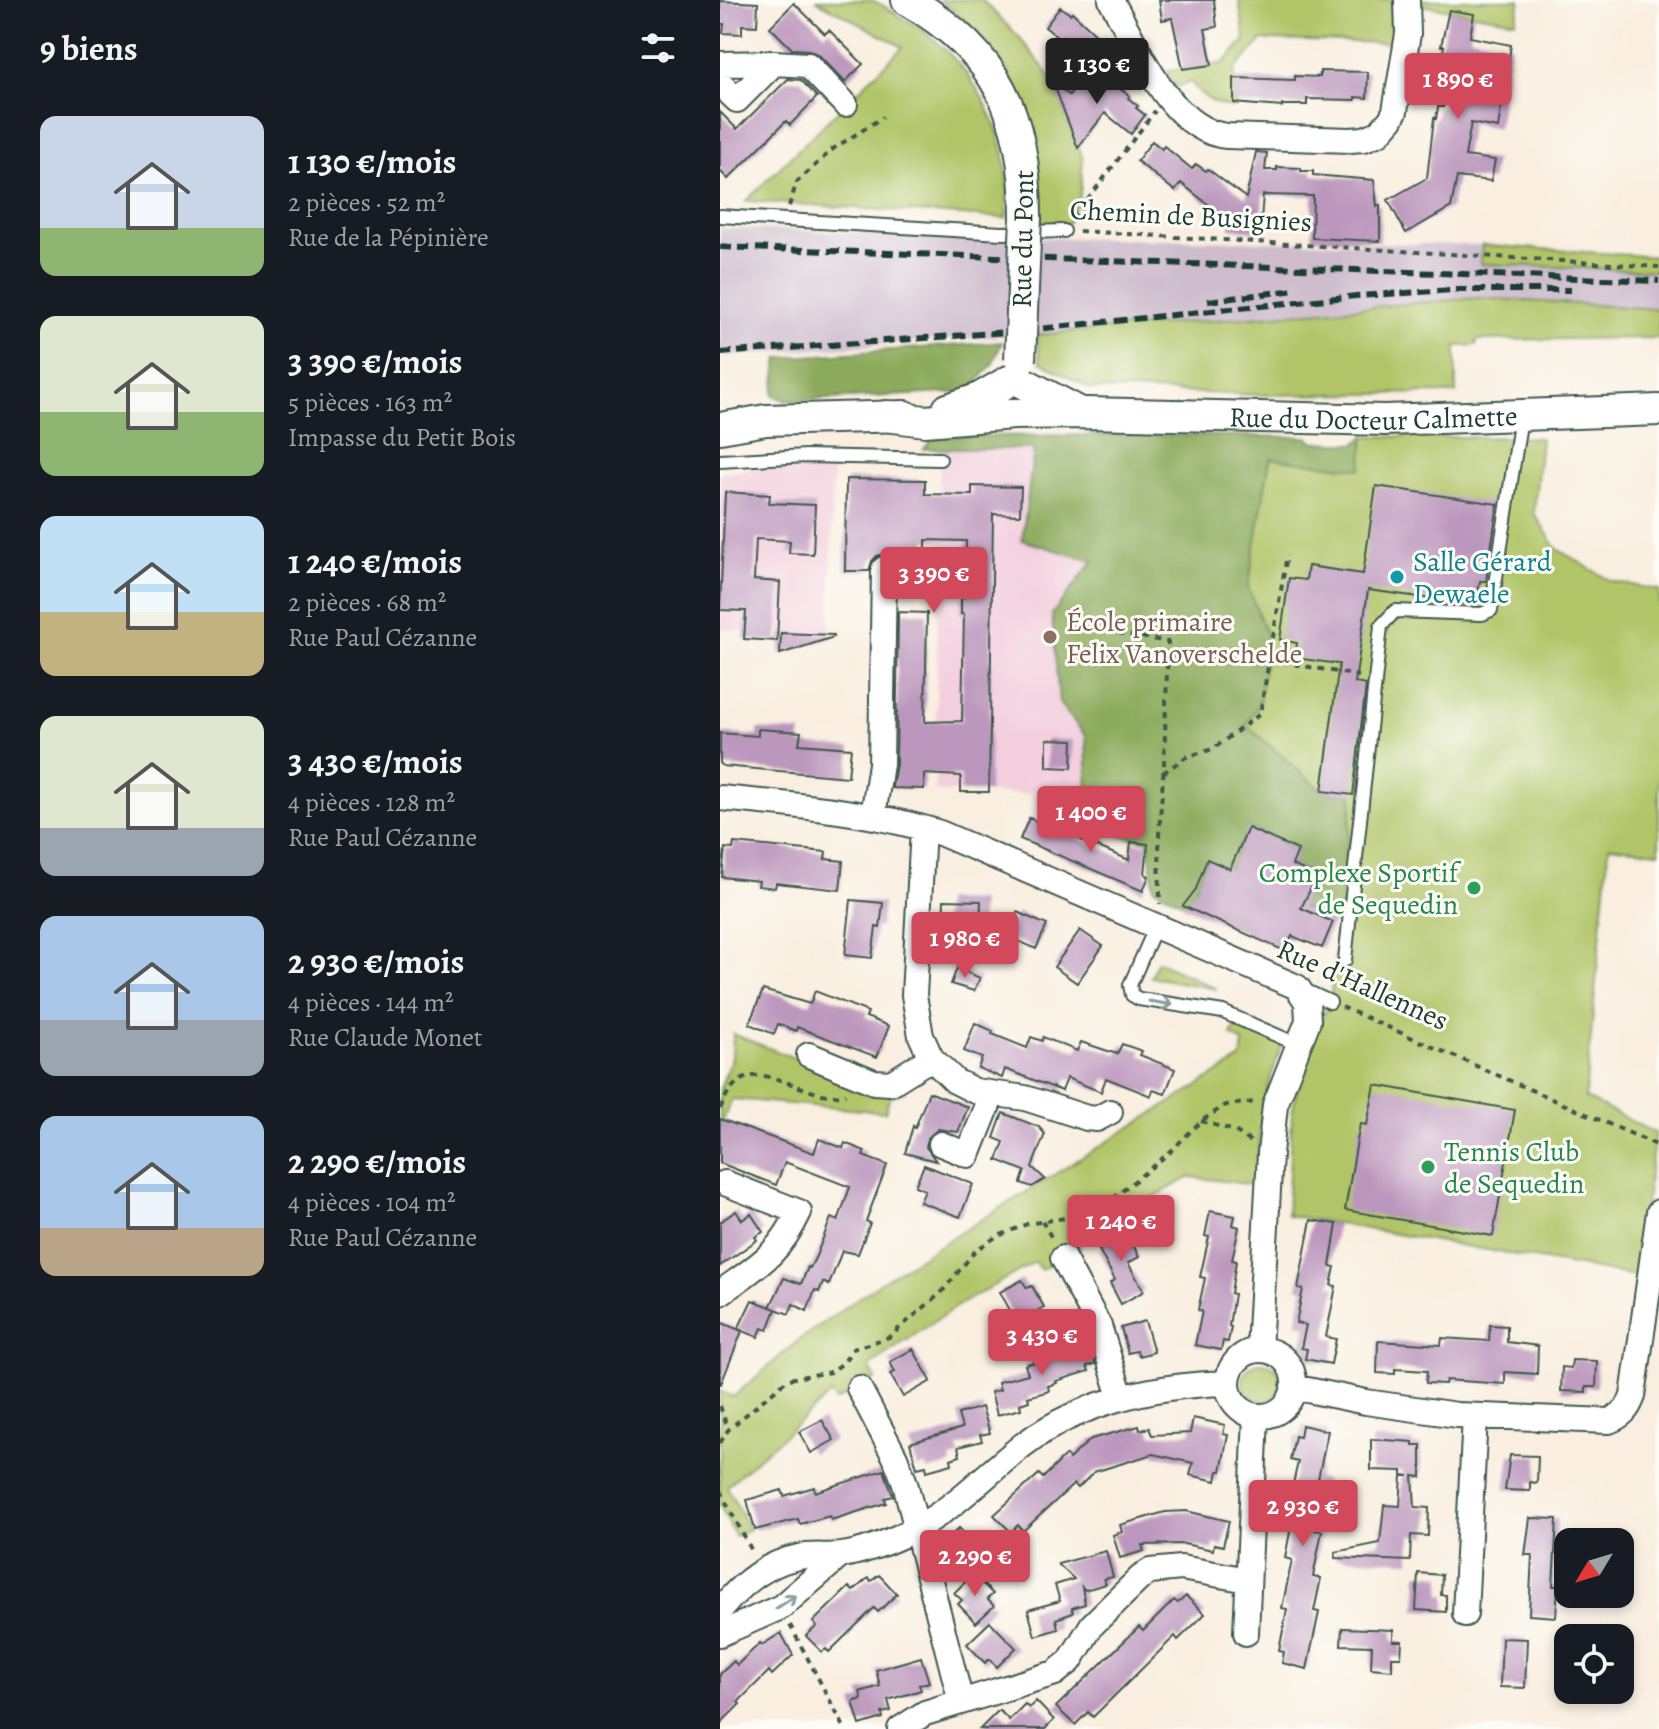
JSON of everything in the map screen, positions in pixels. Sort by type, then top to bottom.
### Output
[{"type":"street","name":"Rue du Pont","points":[[907,0],[946,25],[990,73],[1008,104],[1019,135],[1025,166],[1026,217],[1017,390]]},
{"type":"street","points":[[1111,0],[1166,96],[1189,120],[1217,135],[1350,140],[1372,137],[1385,127],[1395,111],[1408,34],[1407,0]]},
{"type":"street","points":[[720,84],[737,100],[774,63]]},
{"type":"street","points":[[720,64],[808,65],[845,104]]},
{"type":"street","points":[[720,428],[766,420],[886,416],[945,410],[1017,390]]},
{"type":"street","name":"Rue du Docteur Calmette","points":[[1017,390],[1087,413],[1305,419],[1521,416],[1659,410]]},
{"type":"street","points":[[873,816],[881,764],[884,569]]},
{"type":"street","name":"Rue d'Hallennes","points":[[720,798],[873,816],[923,828],[956,839],[1297,987]]},
{"type":"street","points":[[923,828],[914,995],[921,1036],[931,1058],[955,1081],[975,1091],[1025,1098],[1087,1118],[1097,1119],[1110,1112]]},
{"type":"street","points":[[1259,1350],[1275,1105],[1309,1012],[1307,1002],[1297,987]]},
{"type":"street","points":[[809,1055],[874,1082],[891,1083],[931,1058]]},
{"type":"street","points":[[941,1144],[968,1155],[992,1095]]},
{"type":"street","points":[[720,1293],[773,1255],[789,1235],[799,1212],[725,1183]]},
{"type":"street","points":[[1293,1387],[1366,1402],[1475,1416],[1609,1421],[1625,1413],[1633,1396],[1659,1212]]},
{"type":"street","points":[[1063,1258],[1099,1326],[1121,1397]]},
{"type":"street","points":[[1259,1350],[1271,1352],[1285,1361],[1293,1375],[1288,1402],[1266,1416],[1246,1413],[1234,1403],[1228,1383],[1231,1368],[1237,1360],[1259,1350]]},
{"type":"street","points":[[720,1610],[740,1588],[762,1571],[800,1557],[841,1555],[883,1543],[916,1528],[955,1502],[1026,1443],[1055,1426],[1121,1397],[1167,1386],[1228,1383]]},
{"type":"street","points":[[859,1388],[895,1457],[961,1702]]},
{"type":"street","points":[[1246,1633],[1256,1416]]},
{"type":"street","points":[[1465,1614],[1475,1416]]},
{"type":"street","points":[[720,1634],[781,1607],[841,1555]]},
{"type":"street","points":[[900,1729],[925,1713],[1043,1679],[1064,1667],[1092,1625],[1150,1571],[1181,1568],[1248,1580]]},
{"type":"lane","name":"Chemin de Busignies","points":[[720,216],[996,233],[1064,231]]},
{"type":"lane","points":[[1345,960],[1381,626],[1395,611],[1482,614],[1491,610],[1521,416]]},
{"type":"lane","points":[[720,461],[806,456],[940,459]]},
{"type":"lane","points":[[1156,926],[1130,985],[1132,995],[1139,999],[1223,1012],[1299,1045]]},
{"type":"lane","name":"Rue d'Hallennes","points":[[1297,987],[1330,1002]]},
{"type":"path","points":[[1064,231],[1166,96]]},
{"type":"path","points":[[787,218],[797,182],[833,149],[883,117]]},
{"type":"path","name":"Chemin de Busignies","points":[[1064,231],[1659,267]]},
{"type":"path","points":[[1163,773],[1186,757],[1213,749],[1260,714],[1287,555]]},
{"type":"path","points":[[1118,633],[1168,642],[1159,834],[1161,894],[1156,926]]},
{"type":"path","points":[[1271,660],[1375,678]]},
{"type":"path","name":"Rue d'Hallennes","points":[[1330,1002],[1659,1146]]},
{"type":"path","points":[[720,1109],[734,1086],[748,1076],[772,1077],[833,1097],[874,1082]]},
{"type":"path","points":[[720,1443],[728,1430],[788,1379],[831,1372],[843,1363],[853,1349],[889,1337],[941,1293],[976,1250],[996,1237],[1027,1224],[1084,1215],[1105,1205],[1169,1153],[1201,1121],[1226,1105],[1263,1102],[1275,1105]]},
{"type":"path","points":[[1201,1121],[1235,1131],[1270,1154]]},
{"type":"path","points":[[720,1406],[728,1430]]},
{"type":"path","points":[[720,1491],[762,1571]]},
{"type":"path","points":[[781,1607],[845,1729]]},
{"type":"shaded area","points":[[720,228],[1006,237],[1482,245],[1481,264],[1659,271],[1659,309],[1478,298],[1175,324],[720,356]]},
{"type":"shaded area","name":"École primaire Felix Vanoverschelde","points":[[940,449],[1034,449],[1173,455],[1090,812],[1035,788],[1031,794],[935,791]]},
{"type":"shaded area","points":[[833,463],[830,635],[720,629],[720,473]]},
{"type":"green space","points":[[816,0],[874,1],[924,31],[947,51],[984,100],[996,128],[1008,187],[1006,218],[746,201],[903,47]]},
{"type":"green space","points":[[940,0],[982,0],[1018,36],[1051,77],[1083,159],[1080,196],[1068,223],[1037,224],[1036,156],[1021,98],[990,47]]},
{"type":"green space","points":[[1239,0],[1392,0],[1392,43],[1262,40],[1235,69],[1234,108],[1209,100],[1191,82],[1177,87],[1167,71],[1224,63],[1245,40]]},
{"type":"green space","points":[[1420,0],[1520,0],[1516,21],[1421,5]]},
{"type":"green space","points":[[1482,245],[1659,257],[1659,271],[1481,264]]},
{"type":"green space","points":[[1478,298],[1659,309],[1659,338],[1477,340],[1476,345],[1456,346],[1456,393],[1262,395],[1091,389],[1040,362],[1037,335]]},
{"type":"green space","points":[[1002,342],[992,365],[968,392],[786,401],[773,395],[779,358]]},
{"type":"green space","points":[[934,436],[1307,437],[1314,442],[1355,444],[1365,436],[1361,469],[1270,458],[1248,587],[1268,639],[1259,704],[1246,725],[1322,791],[1353,795],[1339,924],[1301,908],[1317,876],[1292,865],[1298,850],[1249,828],[1230,869],[1207,860],[1196,889],[1185,904],[1154,888],[1148,841],[1089,831],[1086,736],[1059,703],[1052,614],[1093,561],[1022,540],[1034,449],[924,449]]},
{"type":"green space","name":"Complexe Sportif de Sequedin","points":[[1365,436],[1541,438],[1534,513],[1557,549],[1611,581],[1659,590],[1659,852],[1609,846],[1585,1098],[1655,1133],[1636,1276],[1287,1215],[1292,1113],[1305,1053],[1330,1002],[1353,795],[1322,791],[1246,725],[1259,704],[1268,639],[1248,587],[1270,458],[1360,469]]},
{"type":"green space","points":[[1157,961],[1217,989],[1151,977]]},
{"type":"green space","points":[[1235,1026],[1282,1044],[1263,1102],[1255,1185],[1190,1177],[1077,1239],[1080,1248],[1041,1270],[1035,1262],[954,1308],[869,1366],[876,1379],[836,1401],[831,1394],[727,1486],[749,1529],[735,1536],[720,1506],[720,1391],[733,1397],[799,1340],[887,1278],[1241,1059],[1243,1042],[1231,1035]]},
{"type":"green space","points":[[733,1034],[866,1086],[903,1088],[905,1091],[890,1097],[885,1112],[732,1099],[720,1127],[720,1089],[732,1057]]},
{"type":"green space","points":[[1262,1363],[1275,1369],[1281,1382],[1275,1395],[1262,1401],[1249,1395],[1243,1382],[1249,1369]]},
{"type":"building","points":[[1159,0],[1214,0],[1217,27],[1205,29],[1212,65],[1183,69],[1172,18],[1162,20]]},
{"type":"building","points":[[720,1],[758,3],[757,26],[742,25],[742,34],[723,33]]},
{"type":"building","points":[[794,3],[825,34],[829,30],[863,64],[845,82],[819,55],[809,50],[792,49],[770,27]]},
{"type":"building","points":[[1060,7],[1070,14],[1072,12],[1099,37],[1083,57],[1045,27]]},
{"type":"building","points":[[1449,10],[1474,14],[1470,37],[1511,45],[1498,128],[1471,123],[1465,156],[1495,160],[1491,181],[1457,177],[1451,207],[1406,233],[1388,200],[1427,178],[1434,118],[1438,107],[1443,107],[1451,60],[1442,58],[1444,46],[1441,46]]},
{"type":"building","points":[[1090,68],[1130,96],[1128,98],[1145,115],[1131,134],[1105,113],[1078,148],[1053,82],[1069,95]]},
{"type":"building","points":[[1320,71],[1368,72],[1367,98],[1307,99],[1307,105],[1282,107],[1234,103],[1234,78],[1295,80],[1295,76],[1320,77]]},
{"type":"building","points":[[788,79],[801,80],[817,97],[790,125],[786,121],[728,179],[720,171],[720,112],[737,129]]},
{"type":"building","points":[[1152,141],[1162,149],[1164,146],[1192,169],[1196,164],[1206,171],[1208,169],[1246,198],[1256,152],[1267,153],[1265,170],[1301,168],[1301,171],[1313,171],[1313,175],[1374,180],[1377,206],[1380,205],[1380,241],[1312,238],[1313,196],[1263,195],[1260,232],[1230,228],[1230,222],[1181,183],[1175,191],[1137,161]]},
{"type":"building","points":[[846,479],[925,480],[925,494],[972,495],[972,486],[1021,487],[1020,515],[993,514],[989,792],[961,792],[961,776],[924,774],[924,789],[892,788],[896,764],[898,612],[927,613],[925,722],[962,721],[964,614],[961,614],[961,598],[965,597],[966,541],[926,540],[926,577],[899,577],[897,561],[885,554],[872,561],[869,571],[845,571]]},
{"type":"building","name":"Salle Gérard Dewaele","points":[[1376,486],[1498,504],[1486,581],[1480,581],[1476,605],[1368,590],[1355,683],[1366,685],[1353,795],[1322,791],[1339,664],[1295,658],[1297,643],[1280,640],[1289,578],[1306,580],[1308,566],[1363,574]]},
{"type":"building","points":[[725,492],[770,495],[769,503],[815,505],[813,554],[789,553],[790,541],[756,539],[754,580],[780,582],[777,641],[744,639],[746,611],[720,610]]},
{"type":"building","points":[[781,633],[834,635],[834,637],[780,654]]},
{"type":"building","points":[[758,729],[801,732],[799,744],[851,748],[848,777],[723,766],[720,763],[720,733],[758,736]]},
{"type":"building","points":[[1047,739],[1073,740],[1072,768],[1047,767]]},
{"type":"building","points":[[1029,818],[1129,860],[1131,842],[1148,844],[1145,874],[1149,876],[1143,891],[1020,839]]},
{"type":"building","points":[[1248,828],[1298,850],[1292,865],[1317,876],[1301,908],[1333,922],[1322,948],[1292,936],[1285,951],[1183,906],[1196,889],[1207,859],[1230,869]]},
{"type":"building","points":[[734,843],[826,852],[825,859],[843,861],[840,890],[776,883],[775,888],[758,886],[759,881],[722,877],[725,848],[733,849]]},
{"type":"building","points":[[851,900],[883,903],[872,958],[845,955]]},
{"type":"building","points":[[944,900],[981,901],[980,928],[943,927]]},
{"type":"building","points":[[1017,912],[1047,925],[1036,949],[1007,936]]},
{"type":"building","points":[[1080,930],[1103,946],[1077,983],[1054,967]]},
{"type":"building","points":[[957,968],[980,978],[974,991],[951,984]]},
{"type":"building","points":[[763,990],[810,1004],[815,991],[868,1012],[866,1017],[889,1026],[877,1057],[797,1027],[796,1031],[778,1024],[774,1034],[749,1024]]},
{"type":"building","points":[[975,1023],[993,1031],[992,1034],[1027,1048],[1031,1037],[1042,1041],[1043,1037],[1077,1051],[1081,1042],[1117,1054],[1122,1044],[1175,1069],[1165,1094],[1153,1090],[1151,1096],[1106,1078],[1101,1092],[1067,1078],[1062,1091],[1005,1069],[1002,1078],[978,1068],[982,1058],[964,1051]]},
{"type":"building","name":"Tennis Club de Sequedin","points":[[1375,1085],[1515,1110],[1493,1236],[1345,1210],[1360,1124],[1367,1125]]},
{"type":"building","points":[[929,1092],[968,1107],[958,1132],[938,1129],[928,1138],[926,1147],[936,1161],[905,1153],[913,1126],[915,1128]]},
{"type":"building","points":[[1003,1113],[1039,1127],[1045,1134],[1032,1167],[1045,1179],[1032,1187],[1021,1183],[1025,1171],[997,1160],[1004,1142],[994,1138]]},
{"type":"building","points":[[720,1119],[814,1153],[819,1139],[843,1148],[845,1143],[865,1151],[863,1156],[887,1165],[866,1221],[870,1223],[858,1254],[842,1251],[829,1285],[823,1282],[819,1292],[815,1290],[807,1311],[793,1304],[789,1314],[770,1307],[784,1278],[801,1284],[831,1218],[838,1221],[850,1187],[785,1162],[776,1185],[720,1163]]},
{"type":"building","points":[[924,1165],[973,1184],[960,1217],[920,1202],[925,1190],[915,1186]]},
{"type":"building","points":[[736,1211],[742,1220],[751,1214],[763,1232],[755,1237],[757,1240],[720,1266],[720,1222]]},
{"type":"building","points":[[1210,1211],[1235,1216],[1233,1225],[1239,1227],[1232,1260],[1236,1261],[1231,1293],[1234,1294],[1231,1327],[1228,1342],[1223,1341],[1221,1350],[1195,1345],[1202,1311],[1198,1310],[1205,1278],[1200,1277],[1209,1237],[1205,1236]]},
{"type":"building","points":[[1311,1220],[1337,1224],[1330,1266],[1335,1267],[1331,1285],[1336,1286],[1326,1337],[1336,1339],[1331,1364],[1305,1359],[1307,1349],[1301,1348],[1306,1325],[1296,1323],[1303,1289],[1298,1288]]},
{"type":"building","points":[[1123,1224],[1139,1257],[1128,1263],[1144,1291],[1121,1304],[1110,1283],[1115,1280],[1099,1250],[1104,1247],[1098,1237]]},
{"type":"building","points":[[1022,1280],[1027,1288],[1032,1286],[1044,1307],[1023,1319],[1018,1311],[1012,1314],[1000,1292]]},
{"type":"building","points":[[752,1300],[776,1309],[768,1330],[762,1328],[758,1337],[738,1329]]},
{"type":"building","points":[[1145,1321],[1154,1352],[1139,1356],[1137,1351],[1128,1353],[1121,1328]]},
{"type":"building","points":[[720,1322],[742,1331],[721,1384],[720,1384]]},
{"type":"building","points":[[1490,1325],[1507,1326],[1507,1342],[1538,1346],[1537,1374],[1505,1372],[1505,1384],[1446,1380],[1445,1384],[1426,1383],[1427,1371],[1395,1369],[1395,1374],[1377,1373],[1378,1341],[1441,1345],[1442,1338],[1489,1341]]},
{"type":"building","points":[[1087,1339],[1095,1364],[1087,1366],[1089,1371],[1056,1381],[1048,1386],[1049,1391],[1028,1397],[1029,1401],[1020,1404],[1021,1409],[997,1415],[991,1392],[1000,1390],[998,1382],[1028,1374],[1025,1365],[1067,1352],[1065,1345]]},
{"type":"building","points":[[913,1349],[931,1381],[903,1397],[890,1374],[895,1372],[890,1362]]},
{"type":"building","points":[[1572,1360],[1597,1361],[1596,1387],[1586,1387],[1586,1392],[1561,1391],[1562,1367],[1571,1368]]},
{"type":"building","points":[[982,1407],[990,1433],[980,1435],[982,1441],[958,1447],[960,1456],[951,1459],[952,1464],[927,1471],[926,1466],[917,1468],[910,1443],[962,1428],[958,1414]]},
{"type":"building","points":[[1193,1418],[1225,1425],[1223,1434],[1228,1435],[1216,1481],[1190,1475],[1193,1463],[1153,1454],[1094,1472],[1078,1488],[1074,1484],[1023,1531],[1018,1525],[1011,1532],[994,1515],[1039,1474],[1043,1478],[1066,1455],[1069,1459],[1091,1439],[1139,1426],[1140,1430],[1149,1428],[1152,1435],[1190,1433]]},
{"type":"building","points":[[822,1420],[834,1440],[811,1453],[799,1432]]},
{"type":"building","points":[[1302,1425],[1328,1431],[1318,1479],[1325,1480],[1315,1530],[1322,1531],[1313,1577],[1321,1578],[1314,1611],[1319,1612],[1307,1669],[1282,1663],[1284,1652],[1279,1651],[1287,1609],[1282,1608],[1292,1560],[1285,1558],[1294,1511],[1287,1510],[1298,1462],[1290,1460],[1295,1436],[1300,1437]]},
{"type":"building","points":[[1371,1439],[1421,1445],[1421,1477],[1413,1476],[1415,1507],[1429,1508],[1428,1536],[1411,1535],[1410,1561],[1335,1558],[1335,1552],[1380,1543],[1384,1505],[1400,1506],[1402,1476],[1409,1476],[1402,1475],[1402,1471],[1371,1470]]},
{"type":"building","points":[[1510,1455],[1538,1456],[1537,1483],[1530,1482],[1530,1491],[1505,1490]]},
{"type":"building","points":[[884,1470],[893,1496],[885,1498],[886,1503],[831,1520],[830,1516],[800,1524],[798,1519],[755,1530],[747,1500],[782,1490],[784,1496],[814,1487],[815,1492]]},
{"type":"building","points":[[1186,1511],[1229,1521],[1223,1546],[1214,1544],[1213,1550],[1184,1544],[1142,1545],[1144,1551],[1120,1558],[1113,1535],[1122,1532],[1120,1525],[1165,1512]]},
{"type":"building","points":[[1530,1518],[1557,1519],[1554,1528],[1553,1586],[1556,1617],[1529,1615],[1532,1555],[1525,1555]]},
{"type":"building","points":[[959,1528],[976,1546],[971,1551],[977,1558],[960,1575],[943,1557],[947,1553],[940,1546]]},
{"type":"building","points":[[1106,1551],[1113,1577],[1104,1579],[1106,1584],[1085,1590],[1082,1587],[1085,1604],[1072,1608],[1073,1613],[1056,1619],[1058,1629],[1035,1636],[1028,1610],[1060,1601],[1055,1585],[1074,1579],[1058,1564]]},
{"type":"building","points":[[1418,1573],[1442,1575],[1441,1595],[1446,1595],[1446,1612],[1416,1610]]},
{"type":"building","points":[[973,1574],[993,1594],[987,1599],[994,1606],[976,1623],[958,1604],[962,1600],[954,1593]]},
{"type":"building","points":[[879,1575],[897,1594],[878,1612],[874,1608],[829,1652],[826,1649],[822,1652],[806,1636],[817,1626],[813,1622],[849,1587],[853,1591],[868,1578],[871,1581]]},
{"type":"building","points":[[1186,1596],[1205,1614],[1178,1640],[1175,1636],[1093,1717],[1088,1712],[1075,1725],[1056,1707],[1139,1627],[1143,1631],[1174,1600],[1178,1603]]},
{"type":"building","points":[[990,1622],[1016,1648],[997,1667],[989,1659],[985,1663],[967,1644]]},
{"type":"building","points":[[1342,1628],[1393,1630],[1393,1641],[1402,1641],[1401,1657],[1392,1657],[1392,1670],[1371,1668],[1372,1646],[1341,1645]]},
{"type":"building","points":[[781,1633],[793,1655],[772,1675],[769,1671],[720,1724],[720,1674],[734,1661],[737,1665],[760,1643],[762,1645]]},
{"type":"building","points":[[1502,1638],[1527,1639],[1525,1688],[1500,1687]]},
{"type":"building","points":[[921,1657],[929,1682],[919,1685],[921,1690],[888,1700],[891,1711],[882,1713],[883,1718],[860,1725],[853,1702],[862,1699],[860,1692],[880,1686],[876,1670]]},
{"type":"building","points":[[1036,1701],[1054,1720],[1045,1729],[980,1729],[999,1710],[1009,1720],[1025,1704],[1029,1708]]},
{"type":"railway","points":[[720,247],[1659,281]]},
{"type":"railway","points":[[1208,301],[1295,290]]},
{"type":"railway","points":[[720,353],[1008,332],[1356,296],[1452,290],[1571,290]]},
{"type":"place","name":"Salle Gérard Dewaele","points":[[1397,577]]},
{"type":"place","name":"École primaire Felix Vanoverschelde","points":[[1050,637]]},
{"type":"place","name":"Complexe Sportif de Sequedin","points":[[1474,888]]},
{"type":"place","name":"Tennis Club de Sequedin","points":[[1428,1167]]}]
